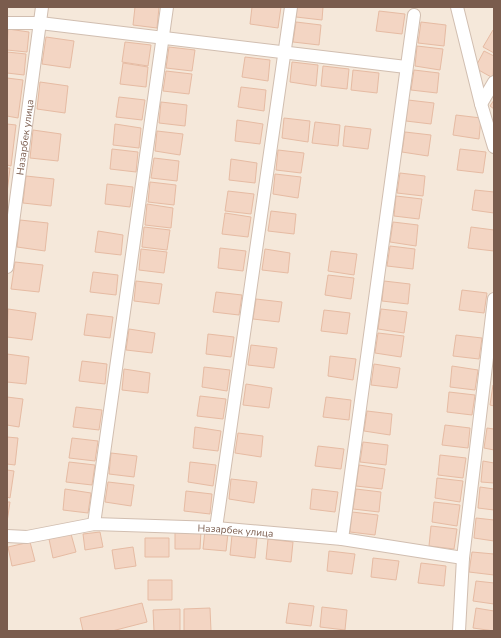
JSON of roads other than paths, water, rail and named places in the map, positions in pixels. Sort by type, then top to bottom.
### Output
[{"type":"street","name":"Назарбек улица","points":[[7,266],[42,7]]},
{"type":"street","points":[[94,524],[167,7]]},
{"type":"street","points":[[216,528],[290,7]]},
{"type":"street","points":[[457,7],[481,104],[494,147]]},
{"type":"street","points":[[342,539],[414,14]]},
{"type":"street","points":[[7,23],[40,23],[406,67]]},
{"type":"street","points":[[481,104],[494,82]]},
{"type":"street","points":[[459,631],[463,558],[494,299]]},
{"type":"street","name":"Назарбек улица","points":[[7,536],[27,538],[94,524],[216,528],[342,539],[463,558]]}]
